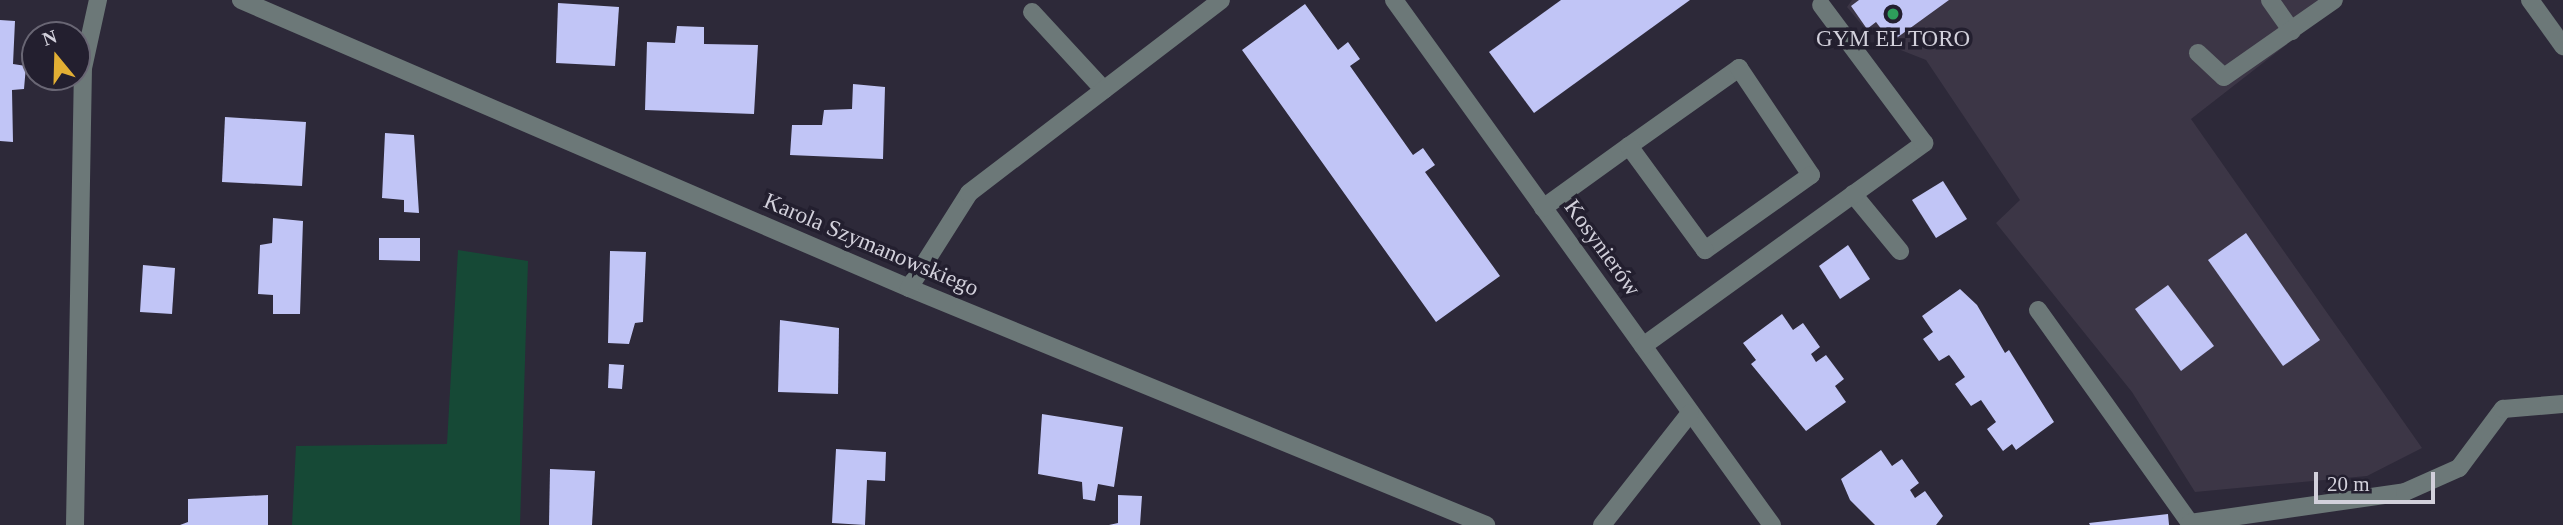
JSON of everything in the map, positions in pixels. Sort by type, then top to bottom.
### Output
[{"type":"street","points":[[75,525],[83,68],[98,0]]},
{"type":"street","name":"Karola Szymanowskiego","points":[[242,0],[909,288],[1486,525]]},
{"type":"street","points":[[909,288],[969,193],[1221,0]]},
{"type":"street","name":"Kosynierów","points":[[1394,0],[1772,525]]},
{"type":"street","points":[[2270,0],[2292,31]]},
{"type":"street","points":[[2198,53],[2224,77],[2334,0]]},
{"type":"street","points":[[2530,0],[2563,46]]},
{"type":"street","points":[[1643,346],[1924,143],[1821,5]]},
{"type":"street","points":[[1031,12],[1104,90]]},
{"type":"street","points":[[1543,208],[1629,146],[1739,68],[1811,175],[1705,250],[1629,146]]},
{"type":"street","points":[[1853,194],[1900,251]]},
{"type":"street","points":[[2038,310],[2190,523],[2405,492],[2459,467],[2503,409],[2563,404]]},
{"type":"street","points":[[1602,525],[1690,413]]},
{"type":"shaded area","points":[[1852,0],[2344,0],[2191,119],[2422,448],[2367,476],[2195,492],[2132,392],[1996,223],[2020,200],[1926,60],[1888,45],[1875,28],[1868,32],[1847,7]]},
{"type":"green space","points":[[458,250],[528,261],[520,525],[292,525],[296,446],[447,444]]},
{"type":"building","points":[[1561,0],[1690,0],[1534,113],[1489,52]]},
{"type":"building","name":"GYM EL TORO","points":[[1859,0],[1949,0],[1891,42],[1876,22],[1867,29],[1851,6]]},
{"type":"building","points":[[558,3],[619,7],[615,66],[556,63]]},
{"type":"building","points":[[1305,4],[1338,50],[1348,42],[1360,59],[1350,66],[1413,155],[1423,148],[1435,165],[1425,172],[1500,276],[1436,322],[1242,50]]},
{"type":"building","points":[[0,20],[15,21],[13,64],[21,65],[21,89],[12,90],[13,142],[0,141]]},
{"type":"building","points":[[677,26],[704,27],[704,44],[758,45],[754,114],[645,110],[647,42],[675,43]]},
{"type":"building","points":[[853,84],[885,87],[883,159],[790,155],[792,125],[822,125],[824,110],[852,109]]},
{"type":"building","points":[[225,117],[306,122],[302,186],[222,182]]},
{"type":"building","points":[[385,133],[414,135],[419,213],[404,212],[404,200],[382,198]]},
{"type":"building","points":[[1943,181],[1967,219],[1936,238],[1912,200]]},
{"type":"building","points":[[273,218],[303,221],[300,314],[273,314],[273,295],[258,294],[260,245],[272,243]]},
{"type":"building","points":[[2246,233],[2320,340],[2283,366],[2208,260]]},
{"type":"building","points":[[379,238],[420,238],[420,261],[379,260]]},
{"type":"building","points":[[1848,245],[1870,279],[1840,299],[1819,266]]},
{"type":"building","points":[[610,251],[646,252],[643,322],[635,323],[629,344],[608,343]]},
{"type":"building","points":[[143,265],[175,268],[172,314],[140,312]]},
{"type":"building","points":[[2168,285],[2214,346],[2181,371],[2135,309]]},
{"type":"building","points":[[1960,289],[1977,305],[2005,353],[2009,350],[2054,422],[2016,450],[2012,444],[2003,451],[1987,429],[1996,422],[1981,400],[1971,406],[1955,384],[1965,377],[1953,360],[1949,355],[1939,361],[1923,339],[1933,332],[1922,316]]},
{"type":"building","points":[[1782,314],[1793,330],[1803,323],[1820,347],[1811,354],[1816,362],[1826,355],[1844,379],[1835,386],[1846,402],[1806,431],[1751,364],[1756,360],[1743,343]]},
{"type":"building","points":[[780,320],[839,328],[838,394],[778,392]]},
{"type":"building","points":[[609,364],[624,365],[622,389],[608,388]]},
{"type":"building","points":[[1042,414],[1123,427],[1114,487],[1098,484],[1095,501],[1083,499],[1082,482],[1038,474]]},
{"type":"building","points":[[836,449],[886,452],[885,481],[867,480],[865,525],[832,523]]},
{"type":"building","points":[[1881,450],[1892,466],[1902,459],[1919,483],[1910,490],[1915,498],[1925,491],[1943,516],[1936,525],[1875,525],[1850,500],[1841,479]]},
{"type":"building","points":[[550,469],[595,471],[592,525],[549,525]]},
{"type":"building","points":[[268,495],[268,525],[180,525],[188,522],[188,499]]},
{"type":"building","points":[[1118,495],[1142,496],[1140,525],[1109,525],[1118,523]]},
{"type":"building","points":[[2168,514],[2169,525],[2089,523]]},
{"type":"place","name":"GYM EL TORO","points":[[1893,14]]}]
